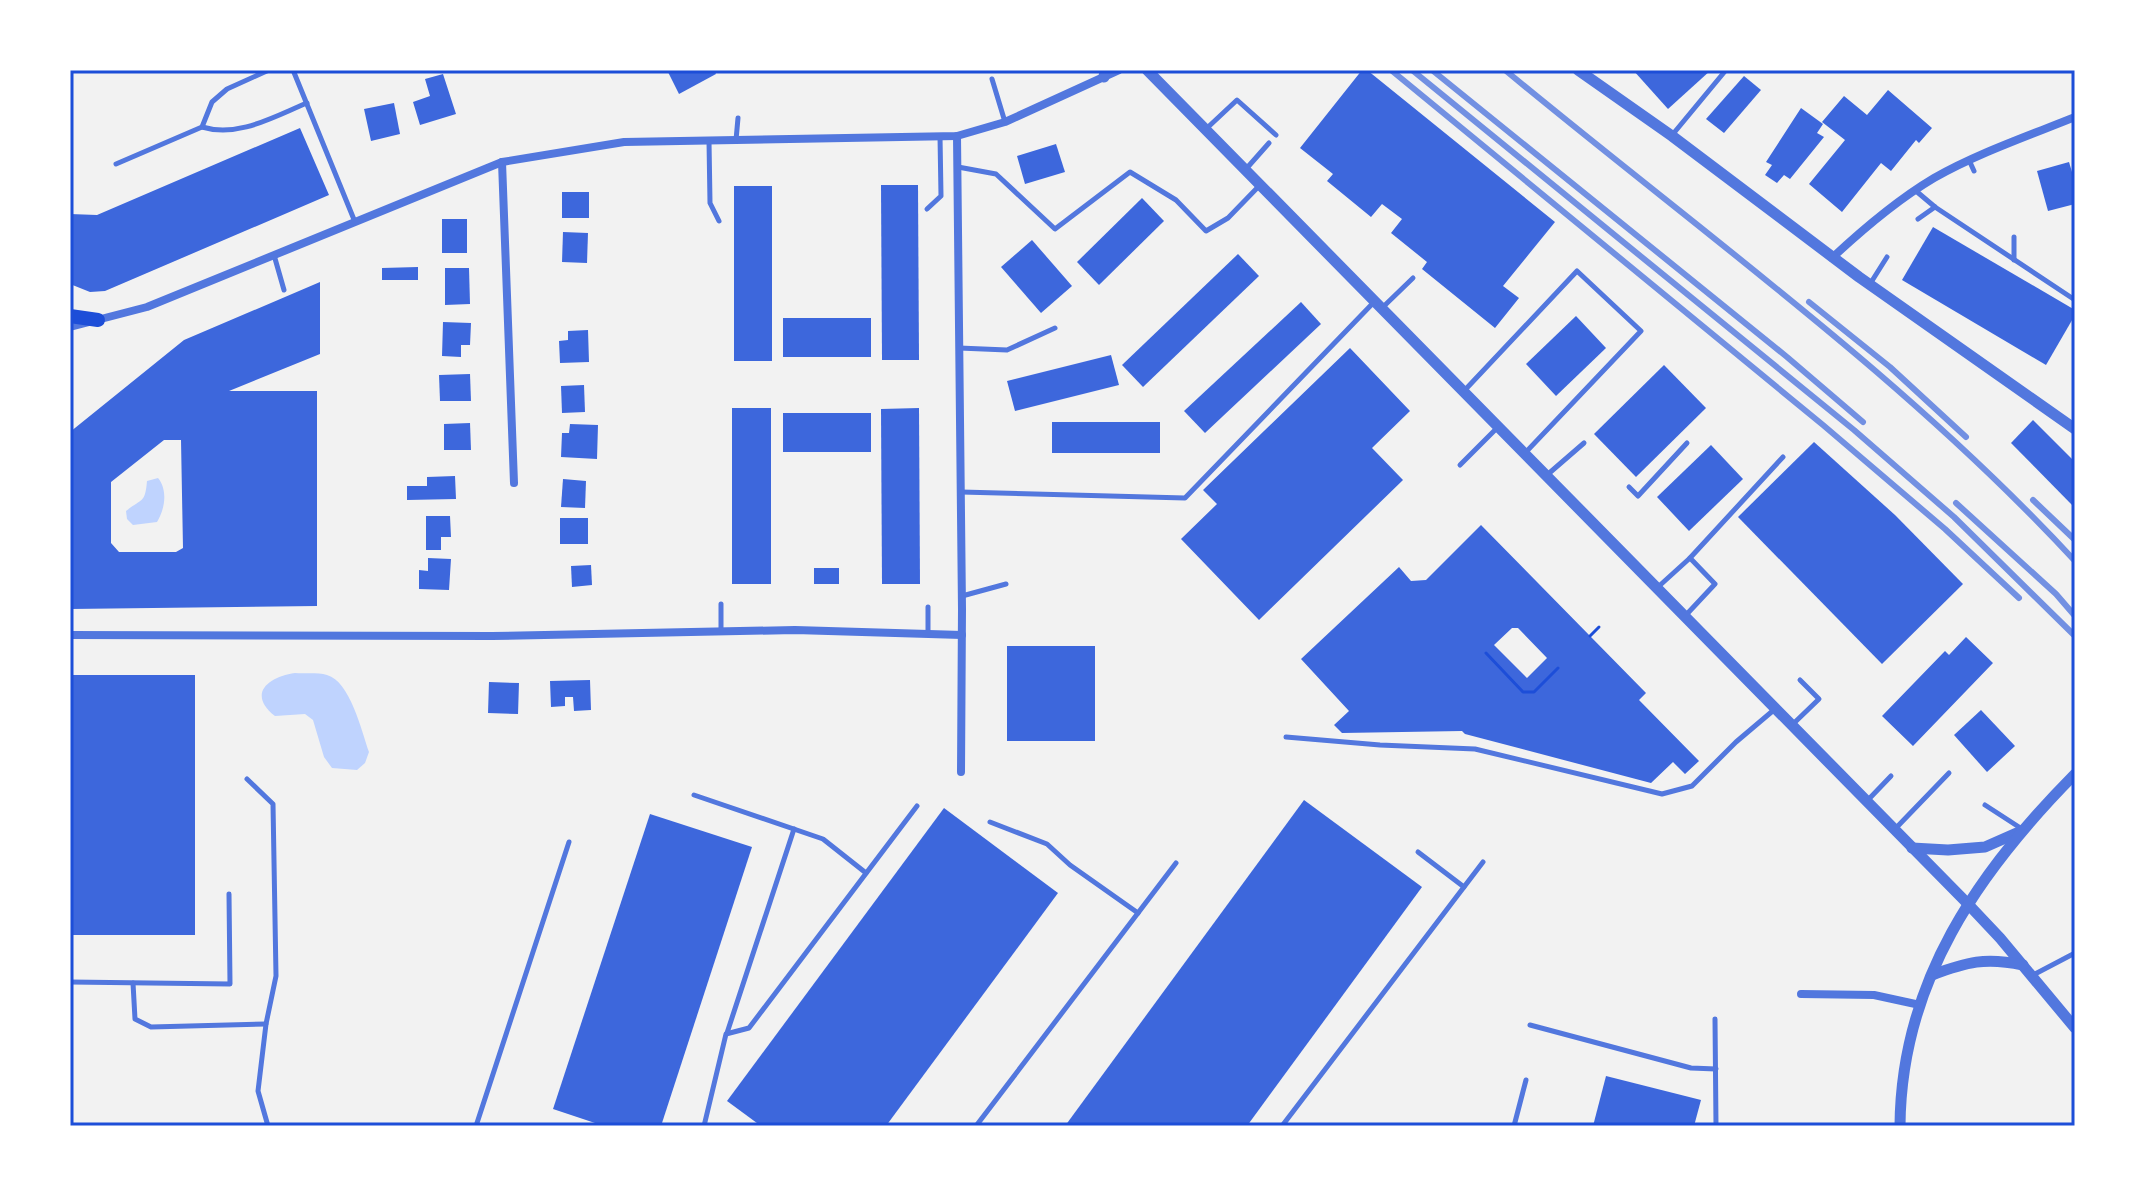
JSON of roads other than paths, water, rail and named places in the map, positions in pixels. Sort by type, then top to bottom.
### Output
[{"type":"main road","points":[[70,316],[98,320]]},
{"type":"street","points":[[70,327],[147,307],[502,162],[624,142],[957,136],[1005,122],[1105,73],[1119,70]]},
{"type":"street","points":[[1147,70],[1967,903],[2075,1028]]},
{"type":"street","points":[[1578,70],[1672,136],[1869,285],[2075,429]]},
{"type":"street","points":[[1832,258],[1915,190],[1969,160],[2075,117]]},
{"type":"street","points":[[957,136],[961,772]]},
{"type":"street","points":[[502,162],[514,483]]},
{"type":"street","points":[[70,635],[492,636],[795,630],[962,635]]},
{"type":"street","points":[[1900,1126],[1904,1073],[1912,1031],[1932,975],[1967,903],[1986,874],[2075,774]]},
{"type":"street","points":[[1912,848],[1948,850],[1985,847],[2023,830]]},
{"type":"street","points":[[1932,975],[1960,965],[1995,959],[2023,965]]},
{"type":"street","points":[[1801,994],[1874,995],[1920,1005]]},
{"type":"lane","points":[[202,127],[212,102],[227,89],[269,70]]},
{"type":"lane","points":[[293,70],[355,222]]},
{"type":"lane","points":[[1672,136],[1726,70]]},
{"type":"lane","points":[[992,79],[1005,122]]},
{"type":"lane","points":[[1205,129],[1237,100],[1276,135]]},
{"type":"lane","points":[[116,164],[202,127],[232,131],[307,103]]},
{"type":"lane","points":[[736,140],[738,118]]},
{"type":"lane","points":[[927,209],[941,196],[940,136]]},
{"type":"lane","points":[[709,140],[710,203],[719,221]]},
{"type":"lane","points":[[1245,170],[1269,143]]},
{"type":"lane","points":[[1969,160],[1974,171]]},
{"type":"lane","points":[[958,167],[996,174],[1055,229],[1130,172],[1176,200],[1206,231],[1228,218],[1260,185]]},
{"type":"lane","points":[[1915,190],[1935,207],[2075,300]]},
{"type":"lane","points":[[1918,219],[1935,207]]},
{"type":"lane","points":[[2014,237],[2014,261]]},
{"type":"lane","points":[[274,254],[284,290]]},
{"type":"lane","points":[[1869,285],[1887,257]]},
{"type":"lane","points":[[1463,392],[1577,271],[1641,331],[1524,454]]},
{"type":"lane","points":[[961,492],[1185,498],[1378,305],[1413,278]]},
{"type":"lane","points":[[959,348],[1007,350],[1055,328]]},
{"type":"lane","points":[[1460,465],[1498,427]]},
{"type":"lane","points":[[1546,476],[1584,443]]},
{"type":"lane","points":[[1629,487],[1638,496],[1687,443]]},
{"type":"lane","points":[[1656,588],[1690,558],[1783,457]]},
{"type":"lane","points":[[1684,617],[1715,584],[1690,558]]},
{"type":"lane","points":[[962,596],[1006,584]]},
{"type":"lane","points":[[721,604],[721,632]]},
{"type":"lane","points":[[928,607],[928,634]]},
{"type":"lane","points":[[1791,726],[1819,699],[1800,680]]},
{"type":"lane","points":[[1286,737],[1475,749],[1662,794],[1692,786],[1775,709]]},
{"type":"lane","points":[[1894,830],[1949,773]]},
{"type":"lane","points":[[1866,802],[1891,776]]},
{"type":"lane","points":[[247,779],[273,804],[276,976],[266,1024],[258,1091],[268,1126]]},
{"type":"lane","points":[[694,795],[823,839],[866,873]]},
{"type":"lane","points":[[1985,805],[2023,830]]},
{"type":"lane","points":[[726,1034],[749,1028],[917,806]]},
{"type":"lane","points":[[990,822],[1047,844],[1070,865],[1138,913]]},
{"type":"lane","points":[[704,1126],[726,1034],[794,829]]},
{"type":"lane","points":[[476,1126],[569,842]]},
{"type":"lane","points":[[1418,852],[1464,887]]},
{"type":"lane","points":[[1282,1126],[1483,862]]},
{"type":"lane","points":[[976,1126],[1176,863]]},
{"type":"lane","points":[[70,982],[230,984],[229,894]]},
{"type":"lane","points":[[2032,976],[2075,953]]},
{"type":"lane","points":[[133,983],[135,1019],[151,1027],[266,1024]]},
{"type":"lane","points":[[1715,1019],[1716,1126]]},
{"type":"lane","points":[[1530,1025],[1691,1068],[1716,1069]]},
{"type":"lane","points":[[1514,1126],[1526,1080]]},
{"type":"water","points":[[158,478],[164,494],[160,517],[157,522],[133,525],[127,519],[126,511],[144,497],[147,481]]},
{"type":"water","points":[[295,673],[327,675],[335,679],[349,697],[369,752],[365,763],[357,770],[332,768],[324,757],[313,720],[305,714],[275,716],[267,708],[263,701],[264,688],[277,678]]},
{"type":"railway","points":[[1391,70],[1823,425],[1945,529],[2019,598]]},
{"type":"railway","points":[[1412,70],[1854,430],[1954,517],[2075,636]]},
{"type":"railway","points":[[1432,70],[1863,422]]},
{"type":"railway","points":[[1505,70],[1871,367],[2010,494],[2075,561]]},
{"type":"railway","points":[[1809,302],[1890,367],[1966,437]]},
{"type":"railway","points":[[2033,500],[2075,540]]},
{"type":"railway","points":[[1956,503],[2056,594],[2075,616]]}]
